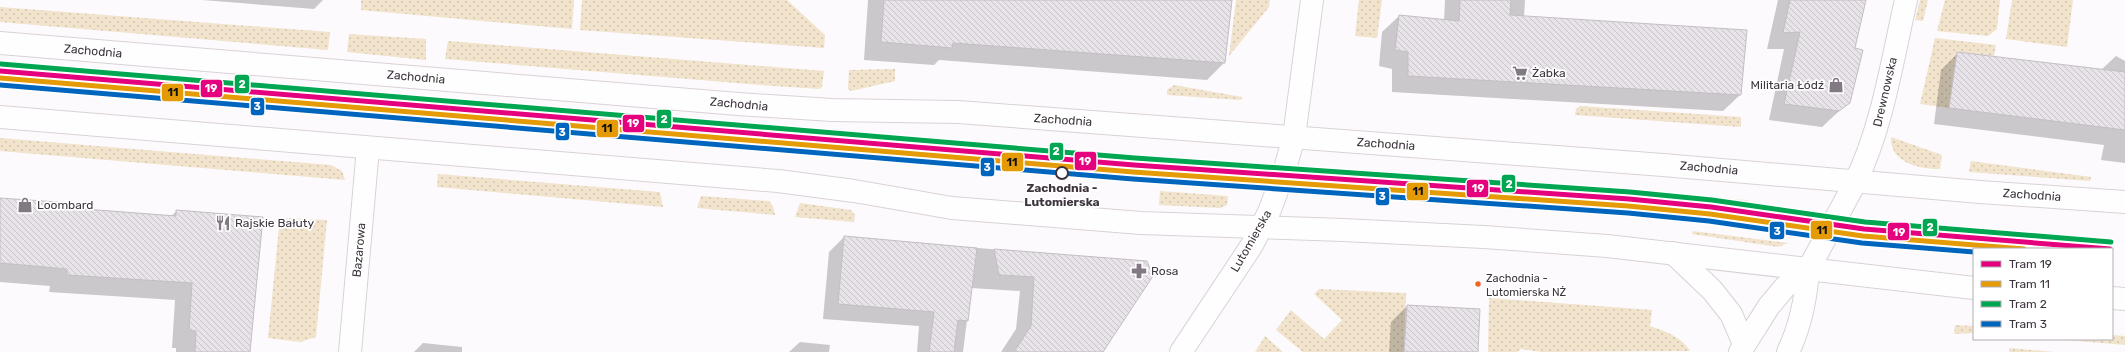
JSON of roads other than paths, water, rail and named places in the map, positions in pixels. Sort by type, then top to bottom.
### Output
[{"type":"main road","name":"Lutomierska","points":[[1181,352],[1261,228],[1283,175],[1294,137],[1312,0]]},
{"type":"main road","name":"Drewnowska","points":[[1808,270],[1856,181],[1878,125],[1906,0]]},
{"type":"main road","name":"Zachodnia","points":[[0,43],[800,108],[958,112],[2125,202]]},
{"type":"main road","points":[[0,117],[778,181],[842,189],[952,208],[1141,223],[1484,237],[1673,253],[1808,270],[1973,288]]},
{"type":"main road","name":"Bazarowa","points":[[350,352],[368,148]]},
{"type":"main road","points":[[1673,253],[1712,290],[1731,314],[1742,348]]},
{"type":"main road","points":[[1742,348],[1769,306],[1781,292],[1808,270]]},
{"type":"main road","points":[[1788,352],[1802,317],[1806,296],[1808,270]]},
{"type":"main road","points":[[2113,298],[2125,299]]},
{"type":"tram line","name":"2","points":[[1,64],[1135,158],[1630,192],[1712,200],[1865,222],[2111,242]]},
{"type":"tram line","name":"19","points":[[0,71],[1134,165],[1629,199],[1711,207],[1864,229],[2098,248]]},
{"type":"tram line","name":"11","points":[[0,78],[1133,172],[1628,206],[1710,214],[1863,236],[2012,248]]},
{"type":"tram line","name":"3","points":[[0,85],[1133,179],[1628,213],[1709,221],[1862,243],[1973,252]]},
{"type":"place","name":"Żabka","points":[[1520,73]]},
{"type":"place","name":"Militaria Łódź","points":[[1836,85]]},
{"type":"place","name":"Zachodnia - Lutomierska","points":[[1062,173]]},
{"type":"place","name":"Loombard","points":[[25,205]]},
{"type":"place","name":"Rajskie Bałuty","points":[[223,223]]},
{"type":"place","name":"Rosa","points":[[1139,271]]},
{"type":"place","name":"Zachodnia - Lutomierska NŻ","points":[[1478,284]]}]
